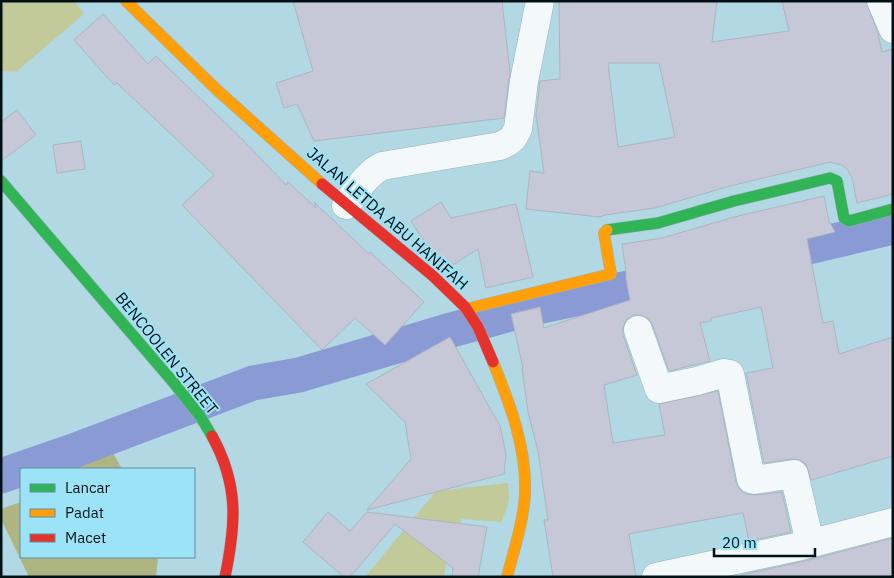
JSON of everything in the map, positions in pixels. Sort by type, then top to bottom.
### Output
[{"type":"street","name":"JALAN LETDA ABU HANIFAH","points":[[126,1],[228,100],[346,205],[430,273],[469,312],[483,338],[509,402],[517,432],[524,475],[524,503],[507,577]]},
{"type":"street","points":[[346,205],[366,177],[373,170],[382,166],[500,146],[513,138],[518,129],[524,81],[540,1]]},
{"type":"street","points":[[881,1],[893,29]]},
{"type":"street","points":[[469,312],[611,274],[604,233],[607,230],[658,223],[734,201],[830,178],[837,181],[846,221],[893,209]]},
{"type":"street","name":"BENCOOLEN STREET","points":[[1,181],[170,378],[214,436],[227,467],[233,499],[233,532],[225,577]]},
{"type":"street","points":[[638,330],[659,389],[697,382],[724,372],[730,374],[750,479],[794,474],[810,543]]},
{"type":"street","points":[[668,575],[893,522]]},
{"type":"green space","points":[[1,1],[74,1],[84,14],[16,72],[1,71]]},
{"type":"green space","points":[[112,451],[121,468],[77,468]]},
{"type":"green space","points":[[508,483],[509,500],[502,522],[461,519],[457,547],[449,547],[444,577],[365,577],[436,491]]},
{"type":"green space","points":[[20,502],[20,558],[158,558],[156,577],[29,577],[1,519],[1,509]]},
{"type":"building","points":[[293,1],[502,1],[510,72],[504,118],[314,141],[297,104],[284,108],[276,83],[313,71]]},
{"type":"building","points":[[559,1],[717,1],[712,42],[789,31],[782,1],[866,1],[878,33],[882,52],[893,49],[893,194],[857,203],[852,178],[847,169],[842,165],[830,162],[730,186],[655,208],[600,217],[526,209],[530,171],[544,173],[536,115],[540,81],[560,79]],"holes":[[[608,63],[659,63],[675,137],[618,147]]]},
{"type":"building","points":[[103,14],[148,64],[156,56],[242,139],[286,185],[288,182],[316,208],[314,202],[424,302],[385,345],[355,318],[322,350],[182,205],[214,175],[117,83],[114,85],[74,40]]},
{"type":"building","points":[[17,110],[36,135],[1,161],[1,122]]},
{"type":"building","points":[[81,141],[85,169],[57,173],[53,145]]},
{"type":"building","points":[[824,196],[829,221],[835,232],[807,239],[823,323],[833,321],[839,354],[893,337],[893,456],[811,480],[806,464],[800,460],[792,459],[764,463],[746,373],[773,368],[761,307],[711,318],[711,321],[700,323],[710,361],[669,371],[652,324],[648,318],[633,315],[626,320],[623,335],[637,375],[604,385],[613,443],[665,435],[659,404],[718,391],[739,489],[746,494],[756,495],[782,492],[791,532],[749,541],[743,513],[676,525],[629,534],[636,577],[553,577],[544,520],[548,520],[538,451],[528,412],[523,368],[511,314],[540,307],[544,328],[630,300],[622,244],[662,238],[738,216]]},
{"type":"building","points":[[441,202],[451,218],[516,204],[533,277],[486,288],[478,249],[448,268],[433,255],[411,221]]},
{"type":"building","points":[[450,337],[500,426],[506,454],[504,474],[367,510],[411,459],[405,422],[366,384]]},
{"type":"building","points":[[328,512],[350,531],[367,512],[487,527],[478,577],[452,577],[453,568],[395,524],[350,577],[344,577],[303,542]]},
{"type":"building","points":[[893,538],[893,577],[742,577],[741,575],[805,561]]},
{"type":"waterway","points":[[762,258],[893,227]]},
{"type":"waterway","points":[[24,468],[253,383],[299,375],[533,308],[675,278]]},
{"type":"waterway","points":[[1,476],[20,469]]},
{"type":"traffic: fast","points":[[607,230],[658,223],[734,201],[830,178],[837,181],[844,218],[849,221],[893,209]]},
{"type":"traffic: fast","points":[[1,181],[173,382],[200,416],[212,436]]},
{"type":"traffic: slow","points":[[126,1],[216,89],[322,184]]},
{"type":"traffic: slow","points":[[466,309],[611,274],[604,233],[607,230]]},
{"type":"traffic: slow","points":[[493,362],[516,427],[525,478],[522,516],[507,577]]},
{"type":"traffic: jam","points":[[322,184],[433,276],[465,307],[478,327],[493,362]]},
{"type":"traffic: jam","points":[[212,436],[227,471],[233,505],[233,522],[225,577]]}]
